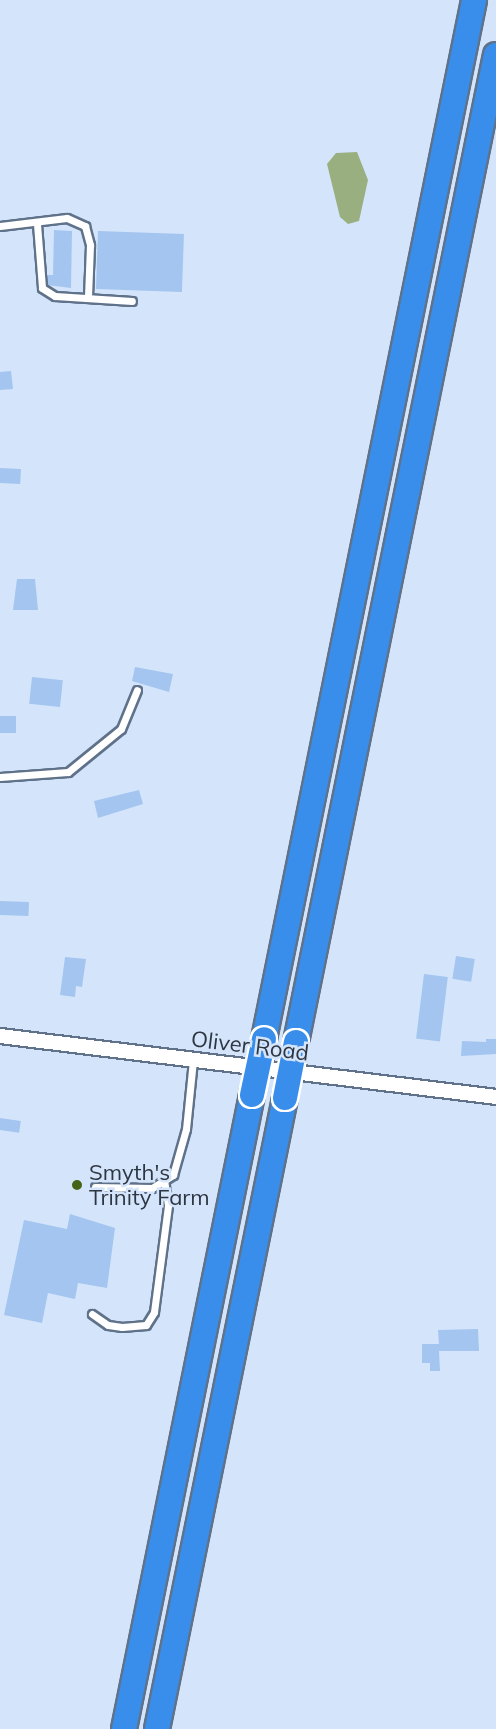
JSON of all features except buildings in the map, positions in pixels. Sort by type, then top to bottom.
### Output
[{"type":"highway","points":[[124,1729],[474,0]]},
{"type":"highway","points":[[157,1729],[496,55]]},
{"type":"street","name":"Oliver Road","points":[[0,1036],[496,1097]]},
{"type":"lane","points":[[0,226],[37,224],[67,218],[85,226],[90,245],[88,296]]},
{"type":"lane","points":[[37,224],[42,288],[55,296],[88,296],[98,302],[132,301]]},
{"type":"lane","points":[[0,777],[68,772],[121,729],[137,690]]},
{"type":"lane","points":[[95,1187],[152,1188],[173,1174],[186,1129],[193,1060]]},
{"type":"lane","points":[[92,1314],[108,1325],[122,1327],[146,1325],[154,1312],[168,1205],[164,1181]]},
{"type":"shaded area","points":[[357,152],[368,180],[359,221],[348,224],[340,217],[327,164],[336,153]]},
{"type":"place","name":"Smyth's Trinity Farm","points":[[77,1185]]}]
